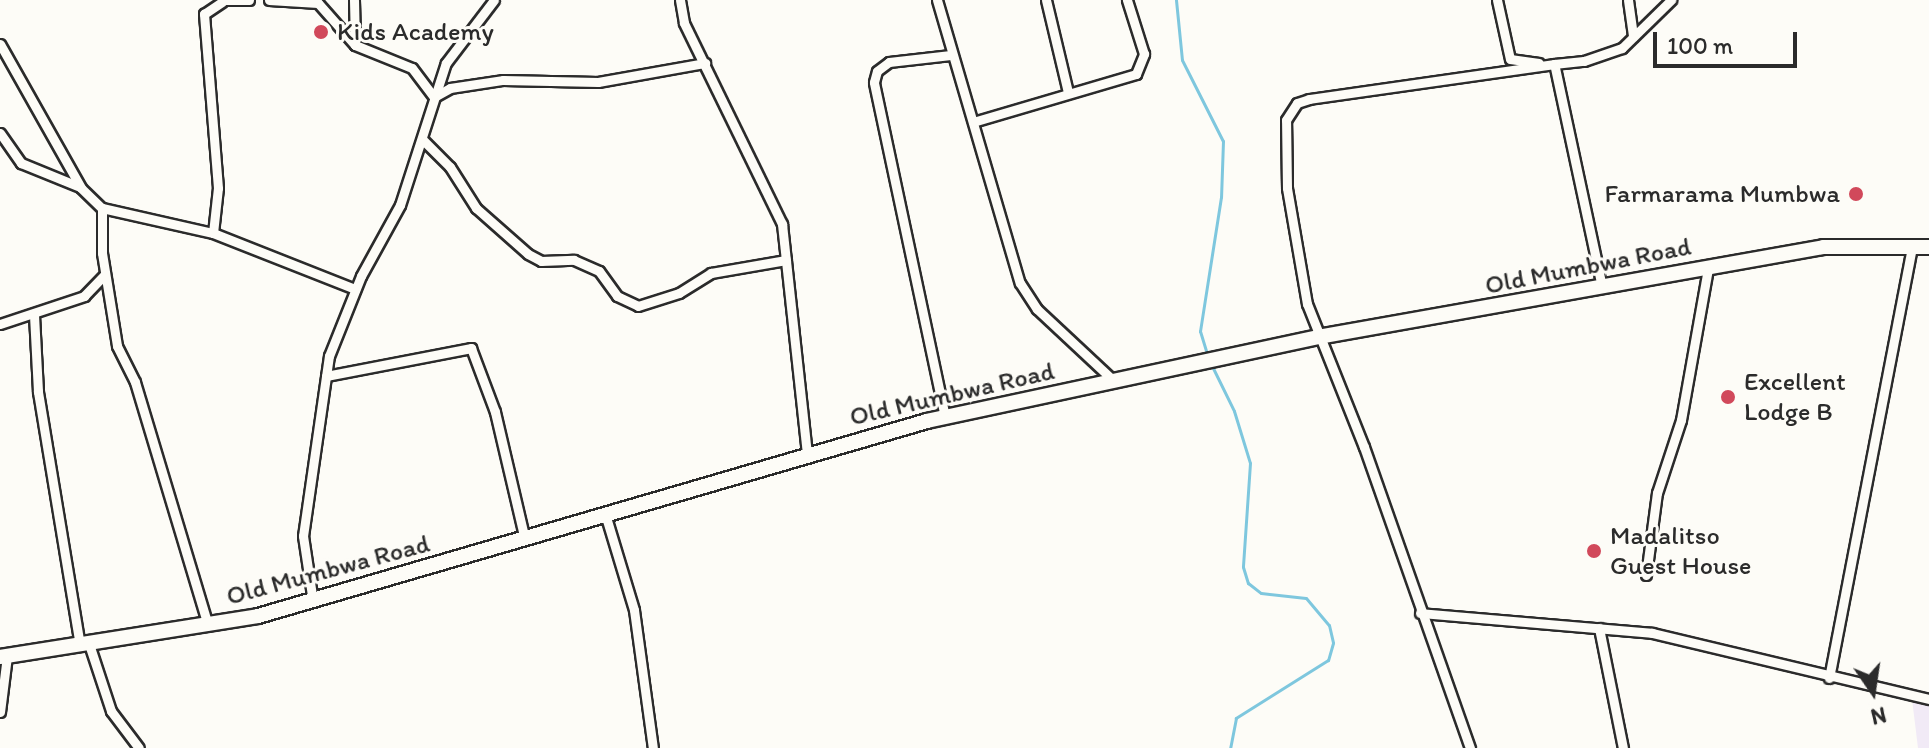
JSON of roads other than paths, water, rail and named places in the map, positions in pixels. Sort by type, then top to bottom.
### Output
[{"type":"main road","name":"Old Mumbwa Road","points":[[3,657],[208,625],[313,602],[945,417],[1318,337],[1824,247],[1929,247]]},
{"type":"street","points":[[213,233],[218,188],[204,14],[222,1],[249,0]]},
{"type":"street","points":[[269,0],[318,3],[355,45],[412,68],[434,97]]},
{"type":"street","points":[[354,0],[355,45]]},
{"type":"street","points":[[313,602],[303,536],[326,376],[355,289],[392,223],[452,52],[494,0]]},
{"type":"street","points":[[680,0],[684,23],[762,174],[782,224],[807,456]]},
{"type":"street","points":[[937,0],[1009,253],[1027,298],[1114,381]]},
{"type":"street","points":[[1046,0],[1068,92]]},
{"type":"street","points":[[973,122],[1142,70],[1144,54],[1127,0]]},
{"type":"street","points":[[1497,0],[1510,59],[1554,64]]},
{"type":"street","points":[[1628,0],[1633,37]]},
{"type":"street","points":[[1470,748],[1364,447],[1318,337],[1296,258],[1287,174],[1288,112],[1309,99],[1606,56],[1633,37],[1671,0]]},
{"type":"street","points":[[0,44],[81,188],[102,208],[213,233],[355,289]]},
{"type":"street","points":[[945,417],[874,82],[877,71],[889,62],[951,55]]},
{"type":"street","points":[[434,97],[450,88],[503,80],[598,82],[705,63]]},
{"type":"street","points":[[1554,64],[1602,287]]},
{"type":"street","points":[[0,133],[26,166],[81,188]]},
{"type":"street","points":[[423,140],[450,167],[476,208],[528,254],[541,261],[574,260],[599,271],[617,296],[638,306],[679,293],[711,273],[786,260]]},
{"type":"street","points":[[102,208],[105,273],[117,346],[135,382],[208,625]]},
{"type":"street","points":[[1829,678],[1912,245]]},
{"type":"street","points":[[1646,575],[1657,493],[1681,420],[1708,268]]},
{"type":"street","points":[[0,324],[92,293],[105,273]]},
{"type":"street","points":[[34,315],[38,392],[84,645],[111,711],[139,748]]},
{"type":"street","points":[[326,376],[471,348],[495,412],[526,541]]},
{"type":"street","points":[[606,517],[634,610],[654,724],[653,748]]},
{"type":"street","points":[[1420,613],[1652,633],[1829,678],[1929,699]]},
{"type":"street","points":[[1599,628],[1623,748]]},
{"type":"street","points":[[0,712],[3,657]]},
{"type":"waterway","points":[[1176,0],[1182,60],[1223,141],[1221,197],[1200,331],[1208,357]]},
{"type":"waterway","points":[[1211,364],[1234,411],[1250,463],[1243,567],[1248,583],[1261,593],[1306,598],[1329,625],[1333,643],[1328,660],[1236,718],[1230,748]]},
{"type":"place","name":"Kids Academy","points":[[321,32]]},
{"type":"place","name":"Farmarama Mumbwa","points":[[1856,194]]},
{"type":"place","name":"Excellent Lodge B","points":[[1728,397]]},
{"type":"place","name":"Madalitso Guest House","points":[[1594,551]]}]
